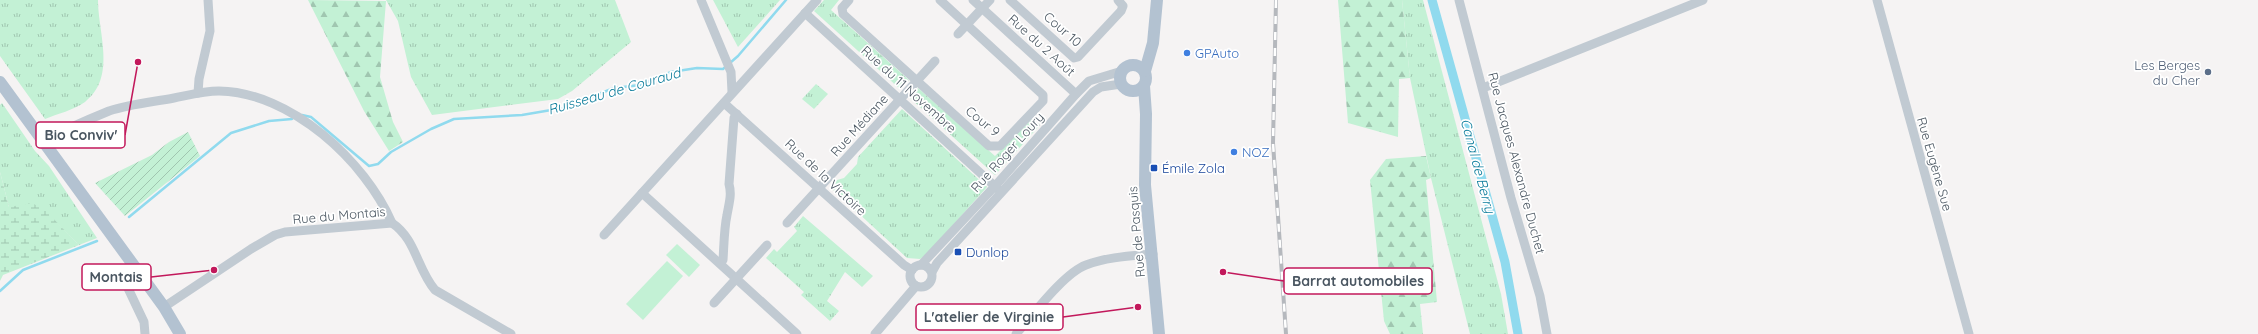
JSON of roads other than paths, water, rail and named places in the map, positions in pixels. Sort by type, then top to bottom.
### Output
[{"type":"main road","points":[[1145,71],[1134,65],[1127,66],[1120,75],[1126,88],[1138,91],[1144,86],[1147,79],[1145,71],[1153,43],[1157,0]]},
{"type":"main road","points":[[1134,65],[1153,43]]},
{"type":"main road","points":[[0,82],[164,307],[180,334]]},
{"type":"main road","name":"Rue de Pasquis","points":[[1144,86],[1146,186],[1159,334]]},
{"type":"main road","name":"Rue de Pasquis","points":[[1126,88],[1142,111],[1146,128]]},
{"type":"street","points":[[198,93],[199,79],[210,31],[208,0]]},
{"type":"street","points":[[701,0],[720,42],[728,66],[732,92]]},
{"type":"street","points":[[604,235],[817,0]]},
{"type":"street","name":"Cour 9","points":[[849,0],[842,8],[844,14],[989,146],[1000,146],[1021,126],[1043,101],[1041,91],[940,0]]},
{"type":"street","name":"Rue du 2 Août","points":[[973,0],[1076,94]]},
{"type":"street","points":[[958,34],[990,0]]},
{"type":"street","name":"Cour 10","points":[[1010,0],[1074,58],[1078,57],[1121,11],[1123,6],[1118,0]]},
{"type":"street","name":"Rue Jacques Alexandre Duchet","points":[[1459,0],[1511,198],[1540,296],[1547,334]]},
{"type":"street","points":[[1483,88],[1703,0]]},
{"type":"street","name":"Rue Eugène Sue","points":[[1877,0],[1969,334]]},
{"type":"street","name":"Rue du 11 Novembre","points":[[805,13],[998,189]]},
{"type":"street","name":"Rue Médiane","points":[[787,223],[935,61]]},
{"type":"street","name":"Rue Roger Loury","points":[[875,334],[916,286],[927,285],[932,280],[932,272],[938,263],[1076,94],[1089,81],[1122,71]]},
{"type":"street","name":"Rue Roger Loury","points":[[912,270],[921,265],[1094,92],[1101,87],[1126,88]]},
{"type":"street","points":[[43,140],[109,112],[198,93],[219,91],[256,98],[286,111],[331,141],[359,168],[392,223]]},
{"type":"street","name":"Rue de la Victoire","points":[[724,103],[904,265],[912,270]]},
{"type":"street","points":[[720,263],[723,260],[727,215],[730,206],[731,192],[729,184],[734,118],[737,114]]},
{"type":"street","points":[[642,193],[797,334]]},
{"type":"street","name":"Rue du Montais","points":[[164,307],[251,249],[275,235],[285,232],[392,223],[403,230],[410,240],[427,281],[435,290],[512,334]]},
{"type":"street","points":[[714,303],[768,246]]},
{"type":"street","points":[[1016,334],[1070,275],[1084,265],[1104,259],[1153,254]]},
{"type":"street","points":[[921,265],[928,267],[932,272]]},
{"type":"street","points":[[135,268],[126,278],[126,284],[144,322],[145,334]]},
{"type":"street","points":[[912,270],[910,278],[916,286]]},
{"type":"waterway","name":"Ruisseau de Couraud","points":[[302,115],[311,117],[369,166],[378,164],[391,152],[431,129],[454,119],[522,115],[563,108],[614,88],[640,85],[671,72],[697,68],[723,69],[738,56],[786,0]]},
{"type":"waterway","name":"Canal de Berry","points":[[1432,0],[1505,262],[1518,334]]},
{"type":"waterway","name":"Ruisseau de Couraud","points":[[129,217],[231,133],[269,121],[292,119]]},
{"type":"waterway","name":"Ruisseau de Couraud","points":[[0,291],[23,270],[97,241]]},
{"type":"railway","points":[[1276,0],[1273,143],[1286,334]]},
{"type":"place","name":"GPAuto","points":[[1187,53]]},
{"type":"place","name":"Bio Conviv'","points":[[138,62]]},
{"type":"place","name":"Les Berges du Cher","points":[[2208,72]]},
{"type":"place","name":"NOZ","points":[[1234,152]]},
{"type":"place","name":"Émile Zola","points":[[1154,168]]},
{"type":"place","name":"Dunlop","points":[[958,252]]},
{"type":"place","name":"Montais","points":[[214,270]]},
{"type":"place","name":"Barrat automobiles","points":[[1223,272]]},
{"type":"place","name":"L'atelier de Virginie","points":[[1138,307]]}]
